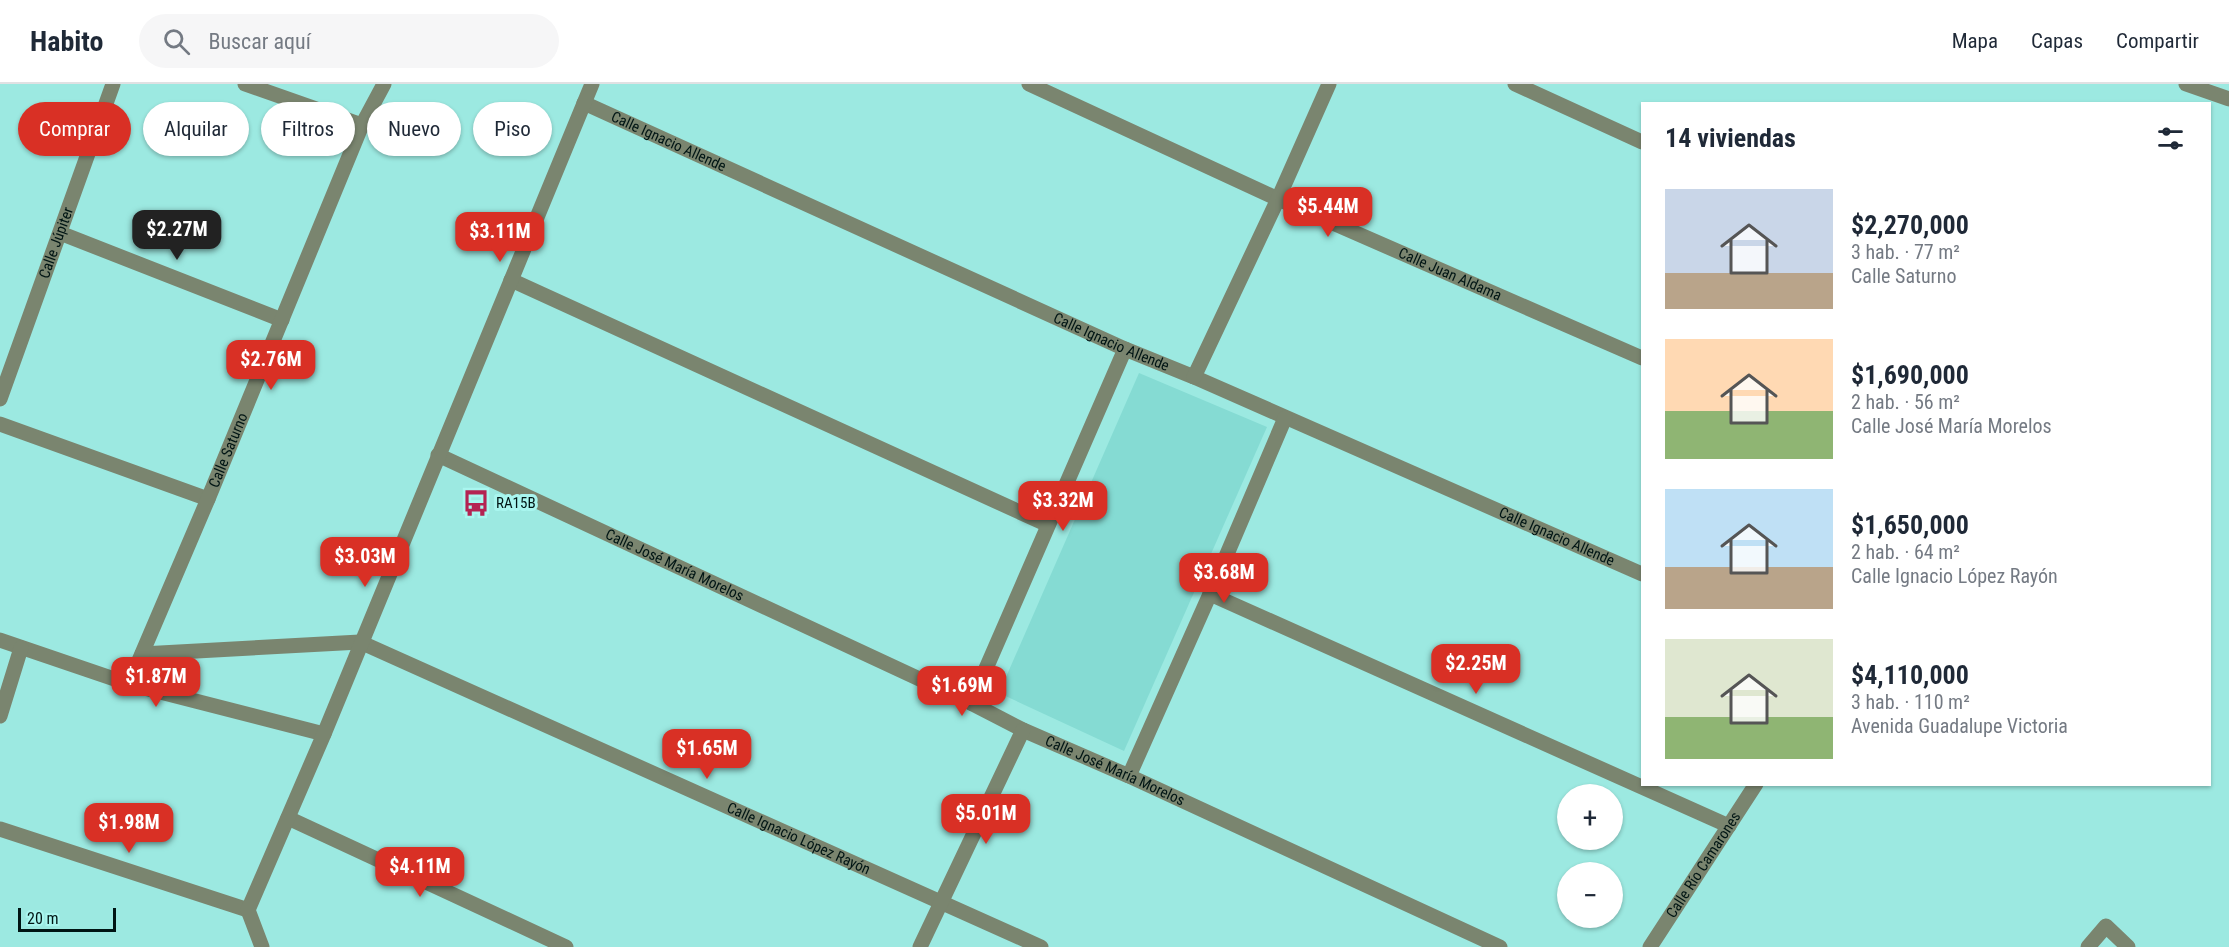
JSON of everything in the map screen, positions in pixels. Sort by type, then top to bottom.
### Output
[{"type":"street","name":"Calle Júpiter","points":[[0,399],[113,84]]},
{"type":"street","points":[[245,84],[362,125]]},
{"type":"street","name":"Calle Saturno","points":[[129,684],[362,125],[384,84]]},
{"type":"street","points":[[262,947],[248,910],[324,734],[592,84]]},
{"type":"street","name":"Calle Juan Aldama","points":[[1029,84],[1278,199],[1641,358]]},
{"type":"street","points":[[1194,377],[1278,199],[1329,84]]},
{"type":"street","points":[[1515,84],[1641,142]]},
{"type":"street","points":[[2186,84],[2229,99]]},
{"type":"street","name":"Calle Ignacio Allende","points":[[584,103],[1125,348],[1641,574]]},
{"type":"street","points":[[60,232],[282,320]]},
{"type":"street","points":[[511,279],[1048,525]]},
{"type":"street","points":[[971,703],[1125,348]]},
{"type":"street","points":[[1129,776],[1285,418]]},
{"type":"street","points":[[0,424],[208,499]]},
{"type":"street","name":"Calle José María Morelos","points":[[438,455],[971,703],[1023,730],[1129,776],[1500,947]]},
{"type":"street","points":[[1210,594],[1729,826]]},
{"type":"street","points":[[0,640],[129,684],[324,734]]},
{"type":"street","points":[[142,654],[360,642]]},
{"type":"street","name":"Calle Ignacio López Rayón","points":[[360,642],[1041,947]]},
{"type":"street","points":[[0,716],[21,648]]},
{"type":"street","points":[[920,947],[1023,730]]},
{"type":"street","name":"Calle Río Camarones","points":[[1650,947],[1755,786]]},
{"type":"street","points":[[288,818],[566,947]]},
{"type":"street","points":[[0,829],[248,910]]},
{"type":"street","points":[[2088,947],[2106,926],[2128,947]]},
{"type":"shaded area","points":[[1139,373],[1267,427],[1124,751],[999,693]]},
{"type":"place","name":"RA15B","points":[[476,503]]}]
